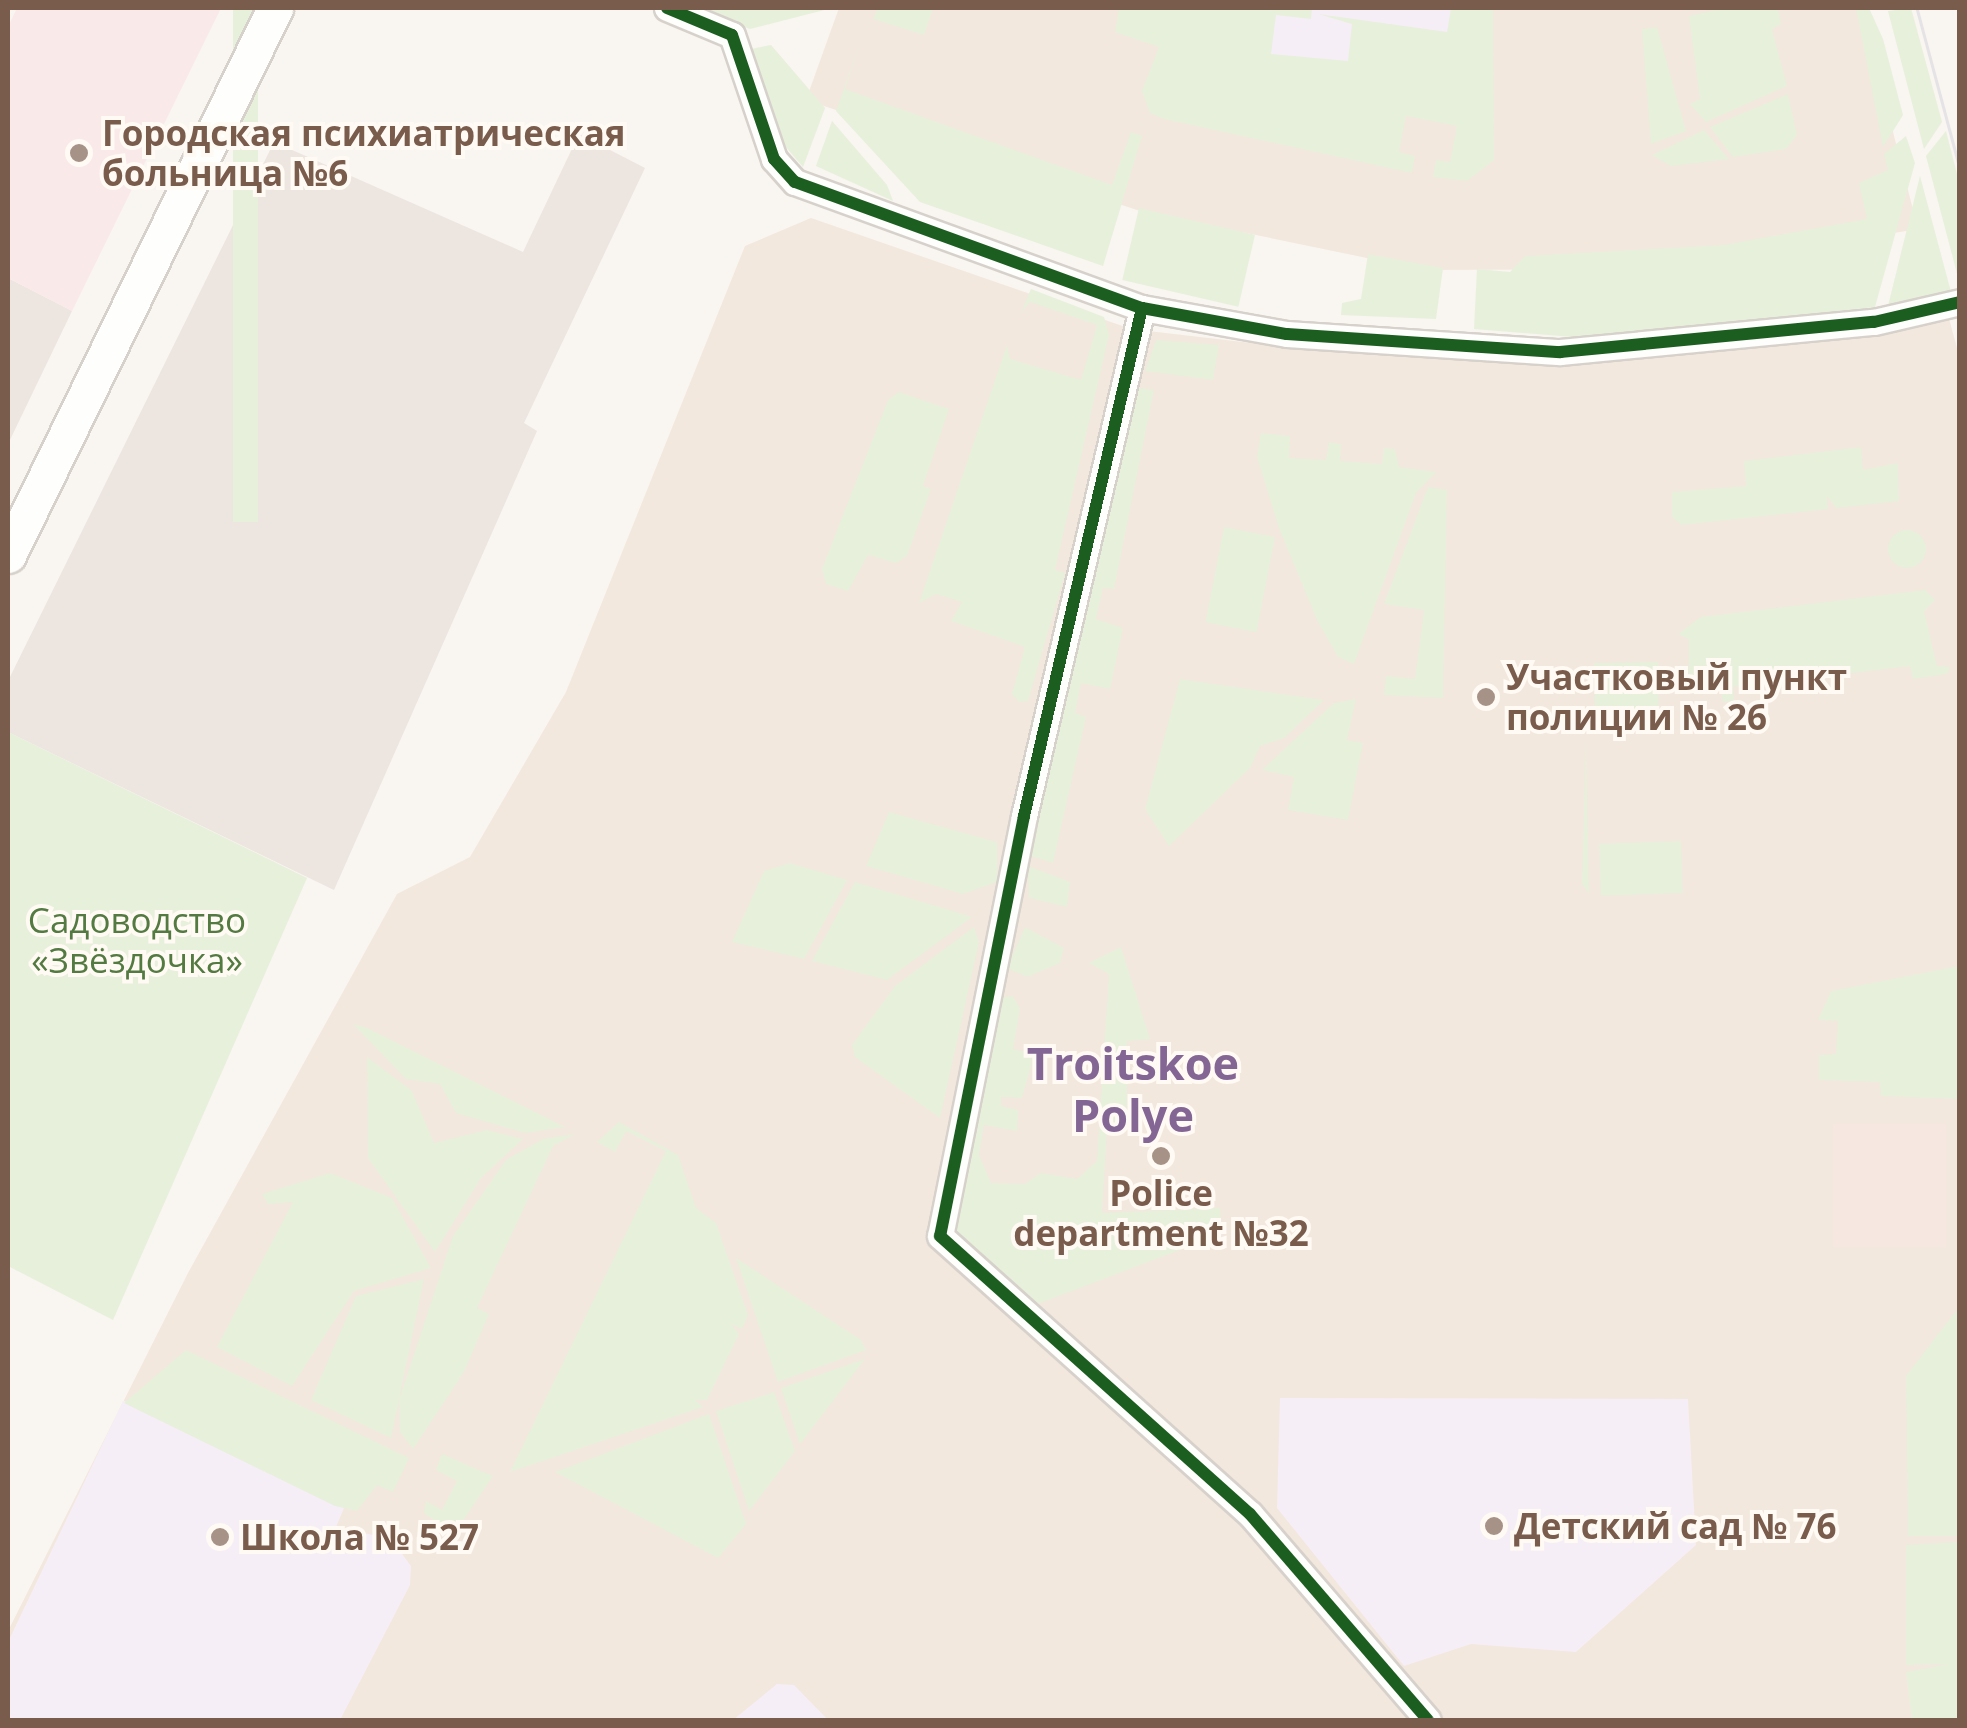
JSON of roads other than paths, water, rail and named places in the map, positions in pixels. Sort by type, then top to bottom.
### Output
[{"type":"street","points":[[8,555],[275,8]]},
{"type":"street","points":[[667,8],[732,35],[774,159],[795,182],[1142,308],[1287,334],[1560,352],[1874,322],[1960,302]]},
{"type":"street","points":[[1142,308],[1024,816],[940,1236],[1250,1514],[1428,1720]]},
{"type":"tram line","points":[[1917,8],[1960,169]]},
{"type":"place","name":"Городская психиатрическая больница №6","points":[[79,153]]},
{"type":"place","name":"Участковый пункт полиции № 26","points":[[1486,697]]},
{"type":"place","name":"Police department №32","points":[[1161,1156]]},
{"type":"place","name":"Детский сад № 76","points":[[1494,1526]]},
{"type":"place","name":"Школа № 527","points":[[220,1537]]},
{"type":"district","name":"Troitskoe Polye","points":[[1133,1089]]},
{"type":"park label","name":"Садоводство «Звёздочка»","points":[[137,940]]}]
